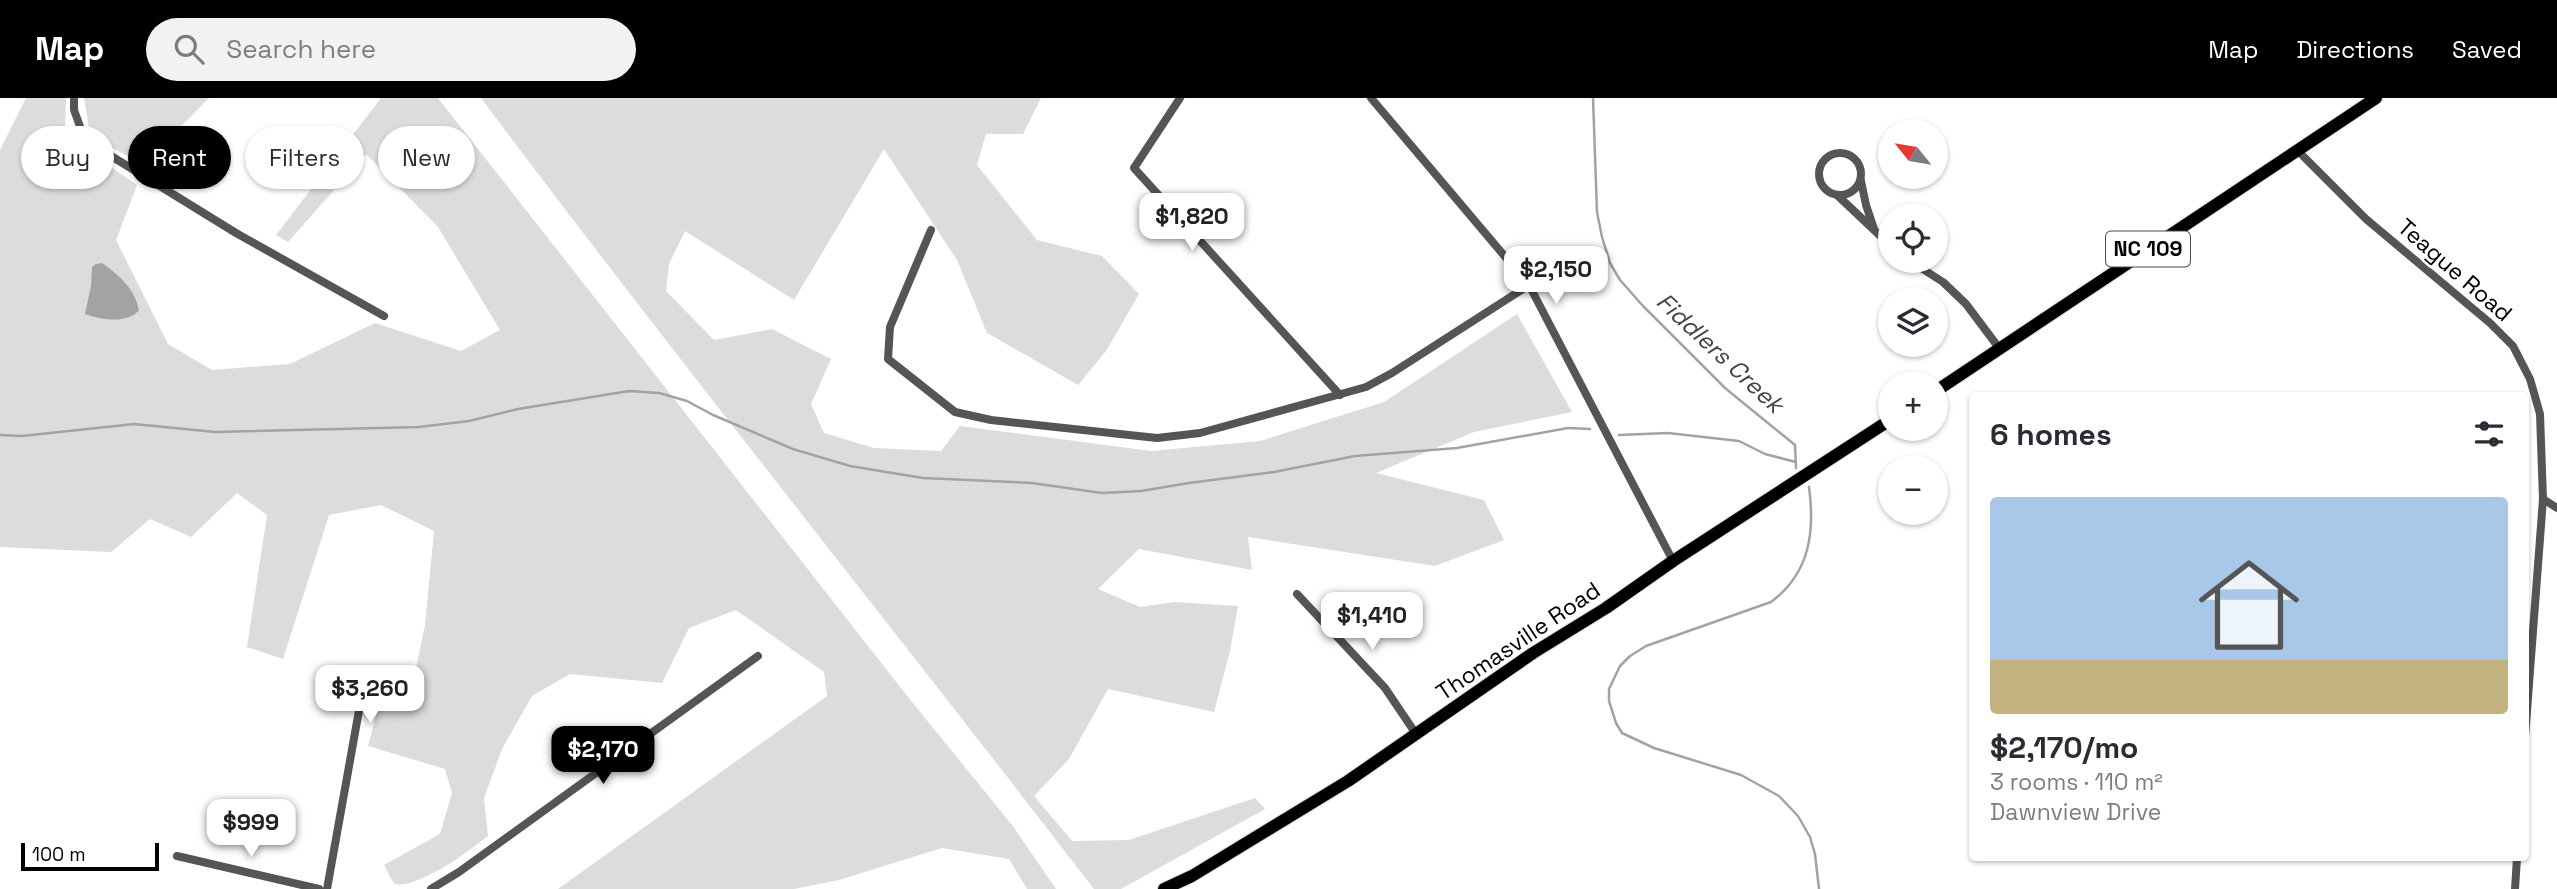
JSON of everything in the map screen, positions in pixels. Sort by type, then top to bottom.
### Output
[{"type":"main road","name":"NC 109","points":[[1948,383],[2376,98]]},
{"type":"main road","name":"Thomasville Road","points":[[1164,889],[1203,869],[1348,781],[1533,653],[1606,608],[1673,561],[1878,428]]},
{"type":"street","points":[[74,98],[74,110],[82,132],[103,150],[236,233],[384,316]]},
{"type":"street","points":[[1180,98],[1134,168],[1340,395]]},
{"type":"street","points":[[1371,98],[1529,285],[1673,561]]},
{"type":"street","name":"Teague Road","points":[[2298,151],[2366,219],[2490,323],[2513,346],[2530,379],[2540,415],[2543,499],[2529,636]]},
{"type":"street","points":[[1874,229],[1866,205],[1861,168],[1848,154],[1830,155],[1822,162],[1819,171],[1819,180],[1824,189],[1837,195],[1878,233]]},
{"type":"street","points":[[1837,195],[1850,193],[1861,178]]},
{"type":"street","points":[[931,230],[890,327],[887,359],[955,412],[991,420],[1157,438],[1200,433],[1366,387],[1529,285]]},
{"type":"street","points":[[1929,273],[1943,282],[1966,304],[1999,348]]},
{"type":"street","points":[[2543,499],[2557,508]]},
{"type":"street","points":[[1297,594],[1385,688],[1416,734]]},
{"type":"street","points":[[431,889],[459,872],[758,656]]},
{"type":"street","points":[[327,889],[365,677]]},
{"type":"street","points":[[177,856],[319,889]]},
{"type":"street","points":[[2515,889],[2517,861]]},
{"type":"shaded area","points":[[26,98],[66,98],[65,126],[21,126],[21,189],[114,189],[114,169],[128,179],[128,189],[135,189],[116,240],[168,344],[212,370],[290,364],[375,323],[461,351],[500,330],[438,227],[401,189],[475,189],[475,145],[912,702],[1012,825],[1056,889],[1027,889],[1009,859],[942,848],[839,880],[794,889],[558,889],[827,696],[824,672],[736,610],[689,628],[662,683],[570,674],[532,696],[502,749],[484,798],[488,836],[430,875],[417,881],[395,884],[384,865],[440,834],[452,793],[445,769],[368,746],[381,697],[409,702],[425,625],[434,531],[381,505],[329,515],[283,659],[247,647],[267,515],[237,493],[191,537],[150,519],[111,552],[0,547],[0,150]]},
{"type":"shaded area","points":[[84,98],[209,98],[181,126],[128,126],[128,156],[114,149],[114,126],[89,126]]},
{"type":"shaded area","points":[[381,98],[438,98],[460,126],[378,126],[378,166],[366,154],[364,156],[364,126],[360,126]]},
{"type":"shaded area","points":[[481,98],[1041,98],[1023,134],[986,134],[977,165],[1037,240],[1102,256],[1139,294],[1106,351],[1078,385],[987,333],[957,260],[884,149],[794,300],[685,231],[669,264],[666,291],[714,340],[772,329],[831,359],[811,404],[824,433],[874,448],[941,451],[960,426],[1151,451],[1260,441],[1384,402],[1517,314],[1572,412],[1474,432],[1376,473],[1484,500],[1504,540],[1435,566],[1248,537],[1252,570],[1139,549],[1098,589],[1140,607],[1175,602],[1238,606],[1230,651],[1214,712],[1108,689],[1069,759],[1034,796],[1072,841],[1129,840],[1255,798],[1265,809],[1121,889],[1094,889]]},
{"type":"shaded area","points":[[311,189],[335,189],[288,242],[276,235]]},
{"type":"shaded area","points":[[102,263],[130,289],[139,310],[134,314],[114,320],[85,314],[92,267]]},
{"type":"waterway","name":"Fiddlers Creek","points":[[1593,98],[1597,212],[1610,263],[1620,280],[1643,306],[1725,388],[1795,445],[1796,468]]},
{"type":"waterway","points":[[0,435],[22,436],[134,424],[215,432],[419,427],[469,421],[518,409],[629,391],[659,393],[687,401],[793,449],[850,466],[923,478],[1032,483],[1102,493],[1141,491],[1274,472],[1355,456],[1457,448],[1568,428],[1590,429]]},
{"type":"waterway","points":[[1619,435],[1668,433],[1739,441],[1765,454],[1796,462]]},
{"type":"waterway","name":"Fiddlers Creek","points":[[1809,487],[1811,520],[1807,550],[1802,565],[1784,591],[1771,602],[1646,646],[1630,656],[1620,666],[1609,689],[1609,701],[1622,733],[1654,748],[1741,775],[1779,796],[1798,816],[1810,837],[1819,889]]}]
